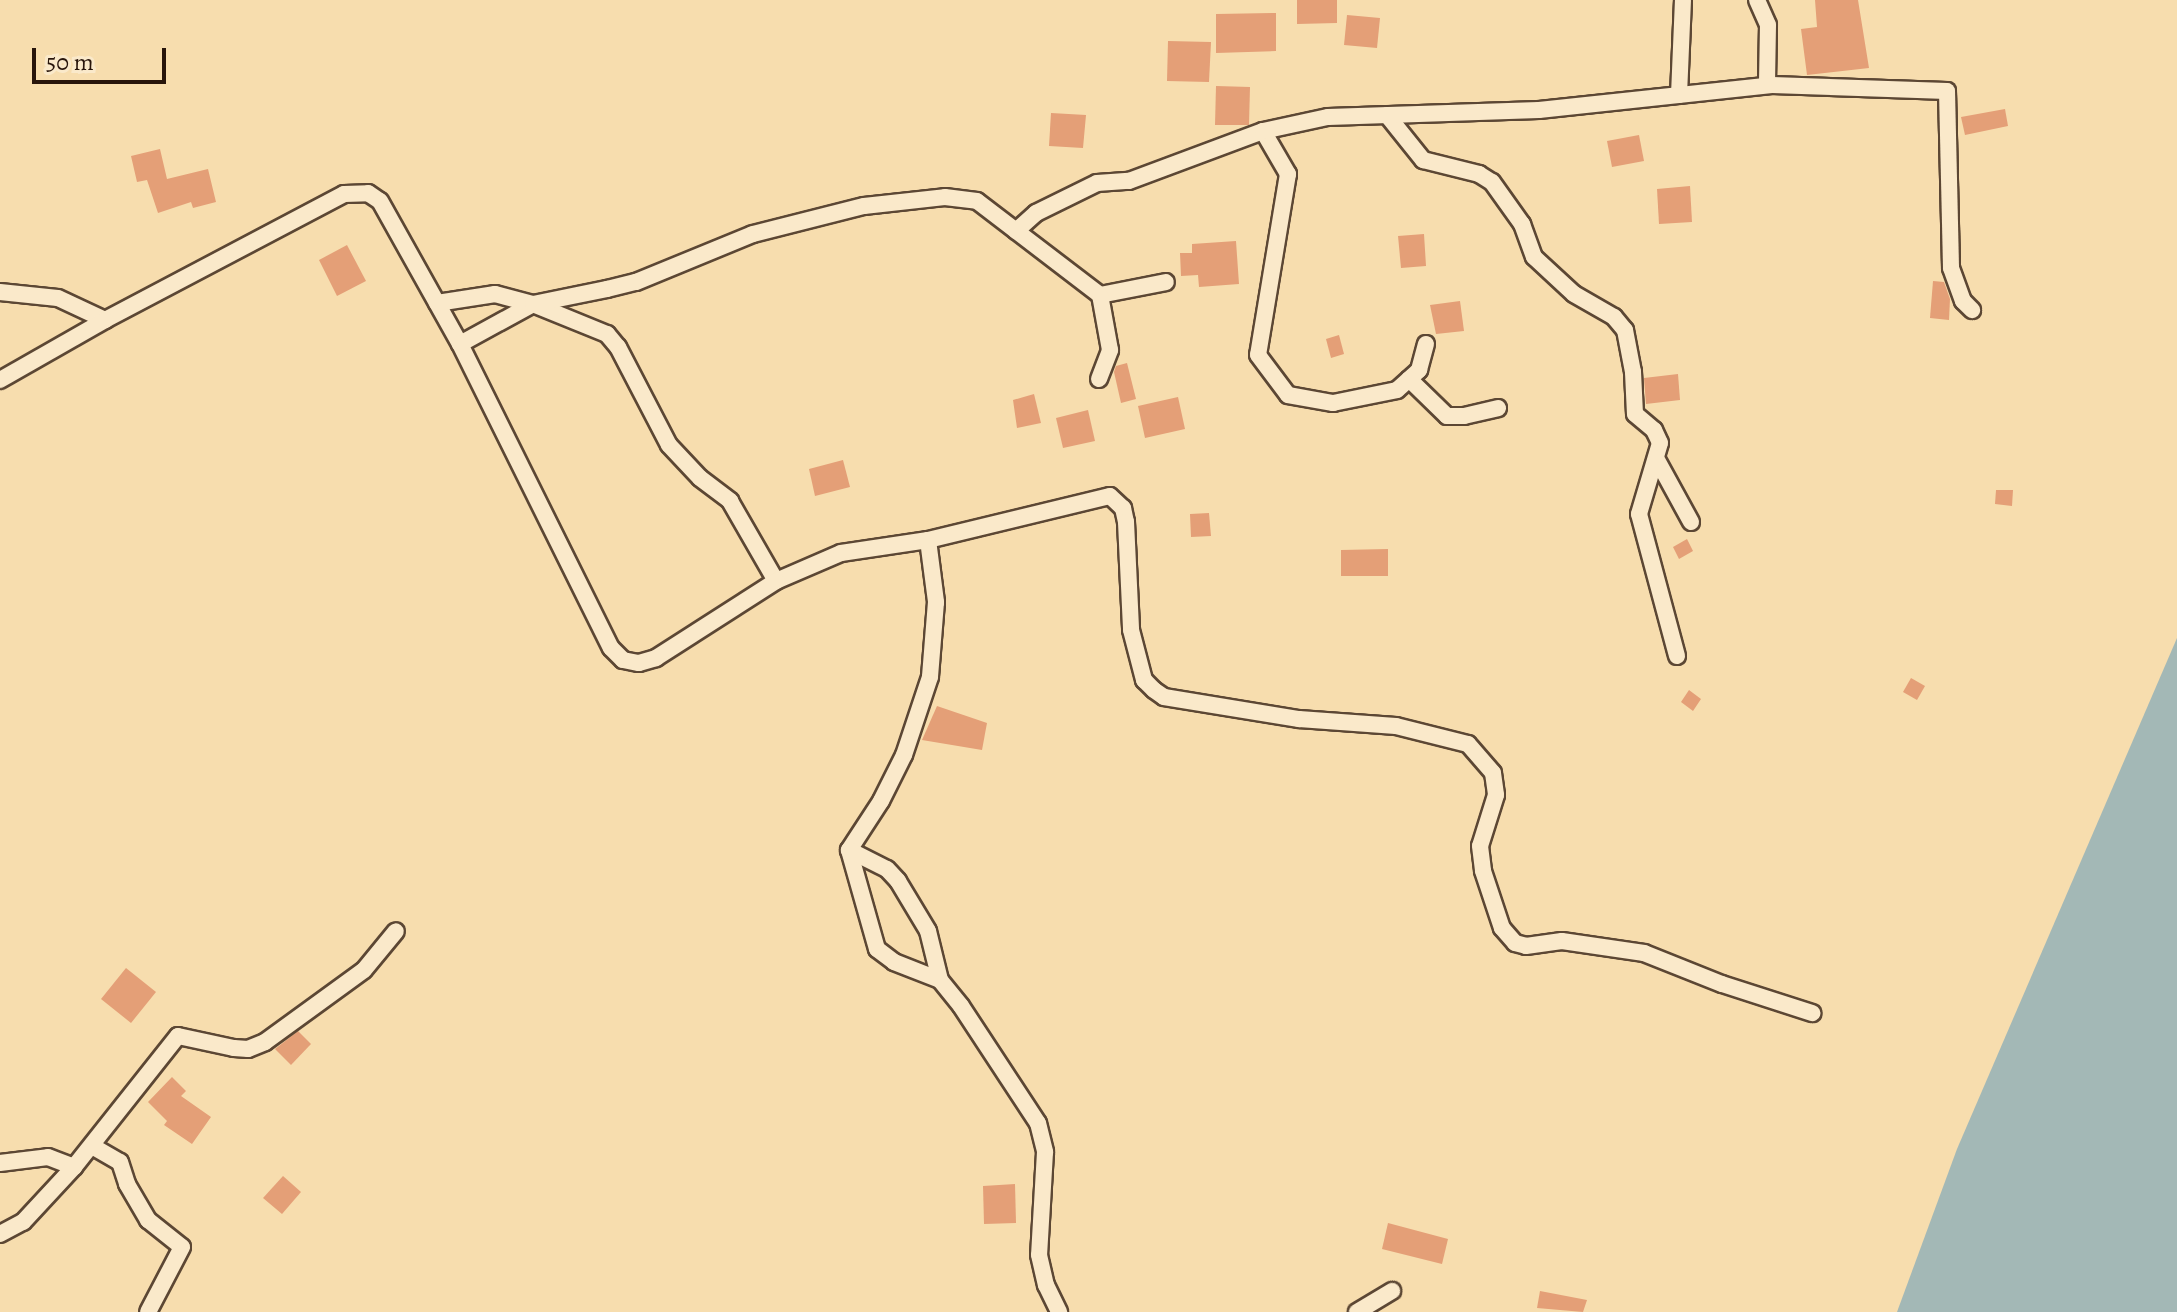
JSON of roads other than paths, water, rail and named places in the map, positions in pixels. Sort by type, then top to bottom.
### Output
[{"type":"street","points":[[1679,95],[1683,0]]},
{"type":"street","points":[[1757,0],[1768,25],[1767,85]]},
{"type":"street","points":[[1016,231],[1036,213],[1097,183],[1129,181],[1263,131],[1328,117],[1539,110],[1767,85],[1947,91],[1951,268],[1963,301],[1972,310]]},
{"type":"street","points":[[1387,115],[1423,160],[1479,174],[1492,182],[1522,224],[1534,257],[1574,294],[1614,317],[1625,330],[1635,414],[1654,430],[1660,443],[1639,514],[1677,656]]},
{"type":"street","points":[[1263,131],[1288,174],[1258,355],[1288,395],[1333,403],[1397,390],[1419,370],[1426,344]]},
{"type":"street","points":[[0,380],[105,320],[344,194],[356,191],[380,201],[460,344],[611,648],[623,660],[639,663],[656,658],[776,581],[841,553],[928,540],[1110,496],[1123,508],[1131,630],[1144,680],[1154,690],[1182,700],[1299,719],[1396,726],[1468,744],[1493,773],[1496,795],[1480,846],[1483,871],[1502,928],[1515,943],[1526,946],[1562,941],[1644,953],[1722,984],[1812,1013]]},
{"type":"street","points":[[460,344],[533,304],[636,282],[753,234],[840,211],[908,199],[977,201],[1100,295],[1109,329],[1110,350],[1099,379]]},
{"type":"street","points":[[1100,295],[1166,282]]},
{"type":"street","points":[[0,292],[58,298],[105,320]]},
{"type":"street","points":[[437,303],[495,294],[533,304],[607,334],[618,347],[643,401],[669,445],[700,478],[730,501],[776,581]]},
{"type":"street","points":[[1409,379],[1447,416],[1464,416],[1498,408]]},
{"type":"street","points":[[1656,458],[1691,522]]},
{"type":"street","points":[[928,540],[936,602],[930,677],[904,755],[881,801],[849,850],[877,949],[894,962],[940,980]]},
{"type":"street","points":[[849,850],[887,869],[898,881],[928,931],[940,980],[961,1006],[1038,1123],[1045,1152],[1039,1255],[1046,1285],[1059,1312]]},
{"type":"street","points":[[0,1234],[23,1222],[74,1167],[178,1036],[248,1049],[265,1042],[364,970],[396,931]]},
{"type":"street","points":[[92,1146],[120,1162],[148,1220],[182,1247],[148,1312]]},
{"type":"street","points":[[0,1163],[48,1157],[74,1167]]},
{"type":"street","points":[[1357,1312],[1392,1291]]}]
